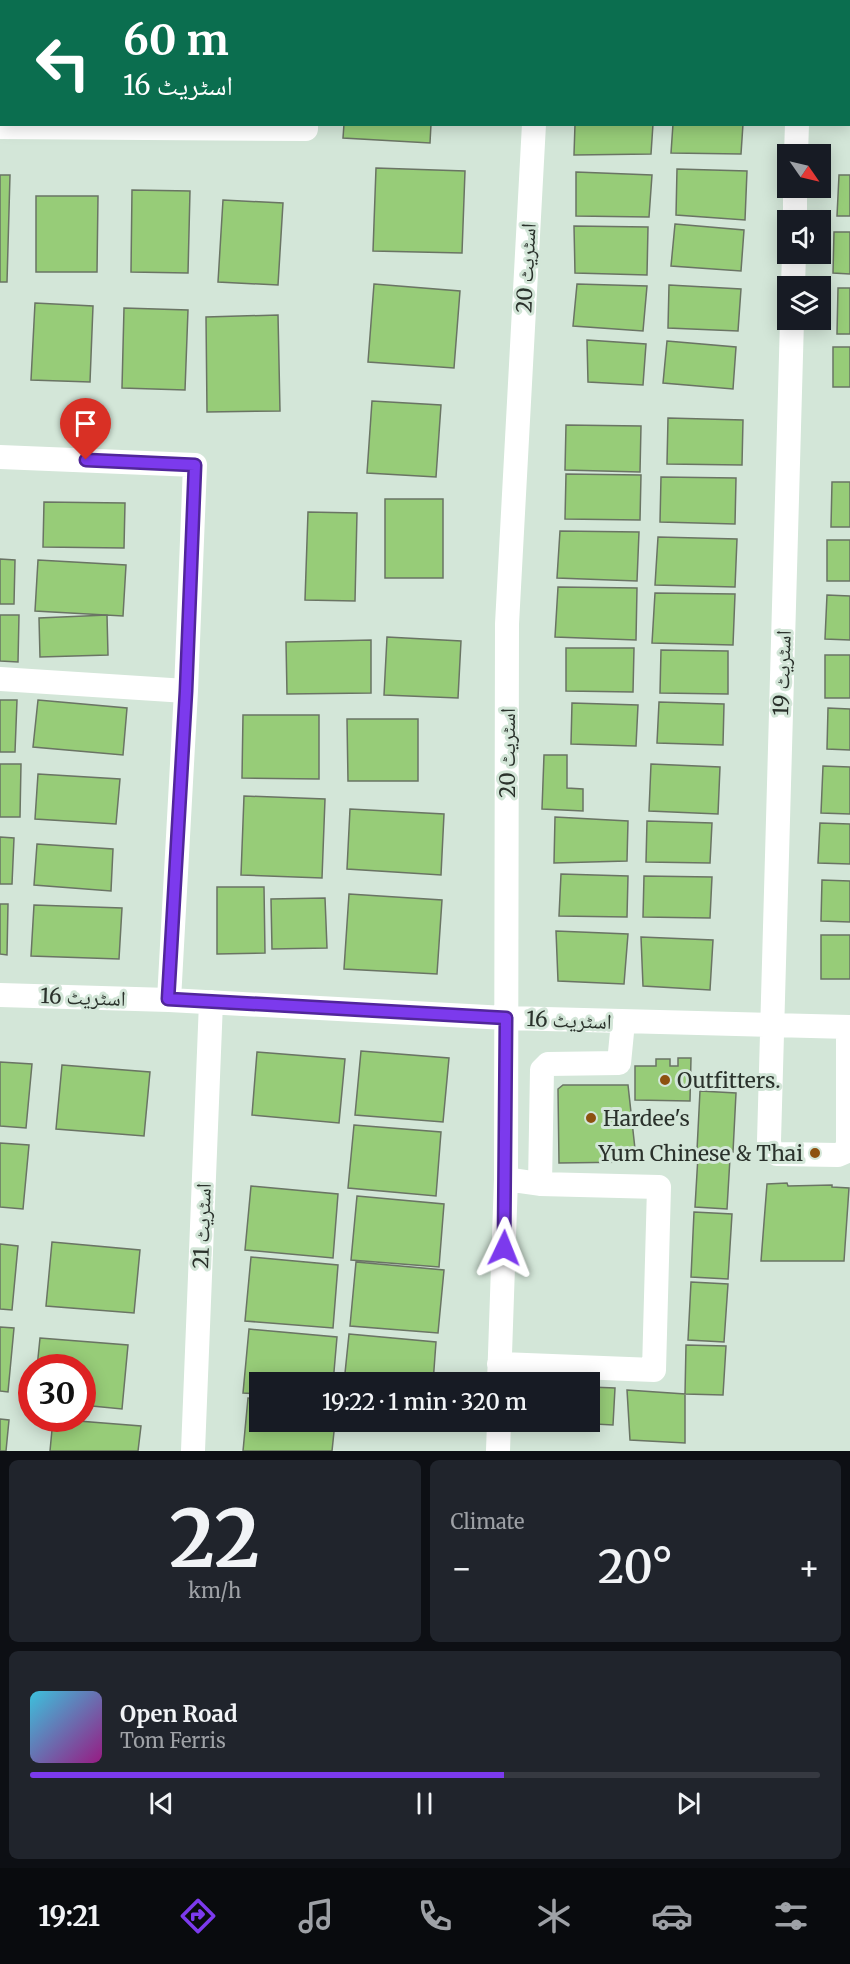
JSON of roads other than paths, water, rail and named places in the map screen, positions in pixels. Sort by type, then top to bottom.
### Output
[{"type":"street","points":[[0,127],[237,131],[306,129],[306,126]]},
{"type":"street","name":"اسٹریٹ 20","points":[[499,1372],[506,1179],[507,624],[534,126]]},
{"type":"street","points":[[796,144],[797,126]]},
{"type":"street","name":"اسٹریٹ 19","points":[[792,330],[772,1026],[770,1149],[777,1154],[838,1155],[845,1152],[848,1144],[849,1027]]},
{"type":"street","points":[[0,457],[195,465],[186,691],[168,999]]},
{"type":"street","points":[[0,679],[186,691]]},
{"type":"street","name":"اسٹریٹ 16","points":[[0,995],[168,999],[506,1018],[849,1027]]},
{"type":"street","name":"اسٹریٹ 21","points":[[193,1451],[210,1002]]},
{"type":"street","points":[[540,1184],[542,1070],[548,1064],[619,1063],[623,1022]]},
{"type":"street","points":[[506,1179],[540,1184],[659,1187],[654,1370],[576,1372]]},
{"type":"street","points":[[498,1451],[499,1432]]},
{"type":"place","name":"Outfitters.","points":[[665,1080]]},
{"type":"place","name":"Hardee's","points":[[591,1118]]},
{"type":"place","name":"Yum Chinese & Thai","points":[[815,1153]]}]
